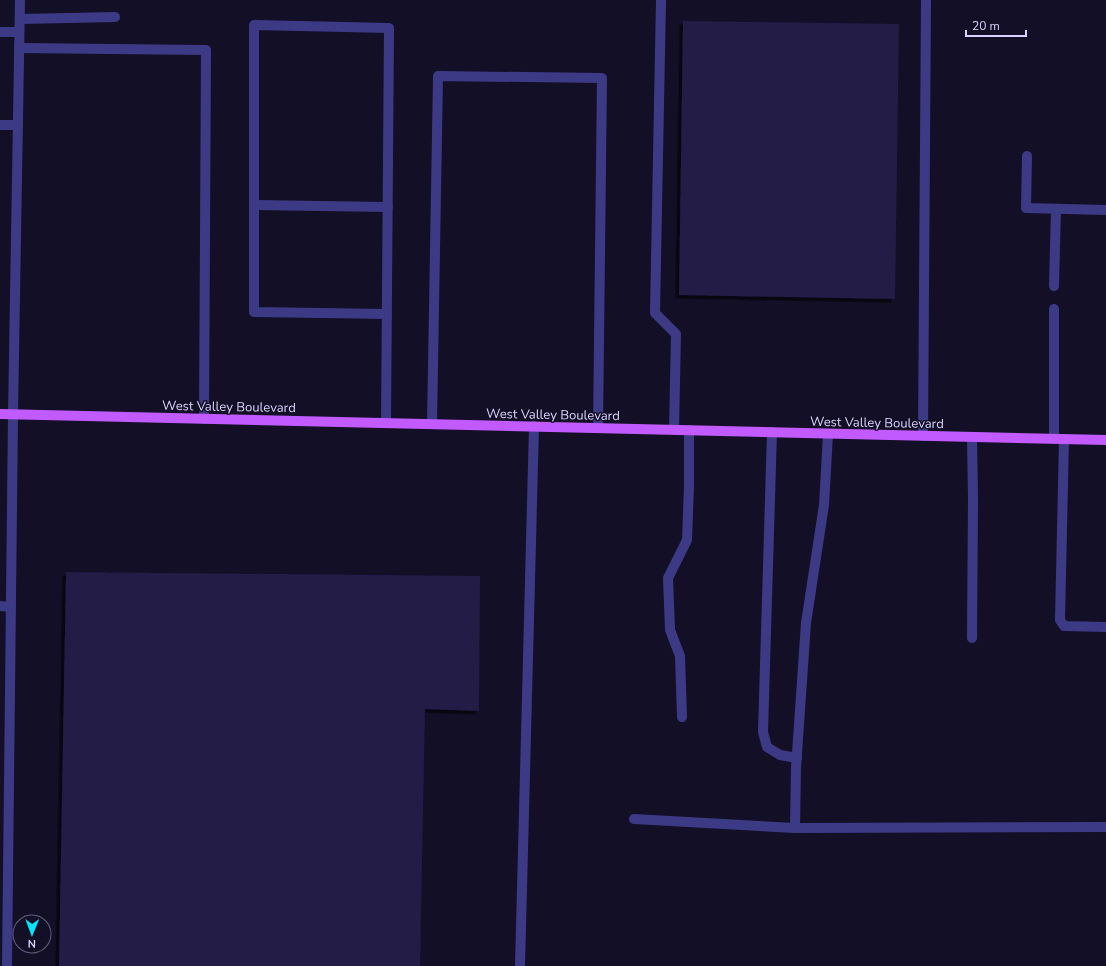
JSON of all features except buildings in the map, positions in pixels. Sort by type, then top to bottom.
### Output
[{"type":"main road","name":"West Valley Boulevard","points":[[0,414],[1106,440]]},
{"type":"street","points":[[7,966],[4,846],[11,607],[20,0]]},
{"type":"street","points":[[661,0],[655,313],[676,334],[674,430]]},
{"type":"street","points":[[923,436],[926,0]]},
{"type":"street","points":[[20,19],[115,17]]},
{"type":"street","points":[[386,423],[388,207],[389,28],[254,25],[254,312],[387,314]]},
{"type":"street","points":[[0,32],[19,32]]},
{"type":"street","points":[[19,48],[206,50],[204,419]]},
{"type":"street","points":[[432,424],[438,76],[602,78],[598,428]]},
{"type":"street","points":[[0,124],[18,125]]},
{"type":"street","points":[[1027,156],[1026,208],[1106,210]]},
{"type":"street","points":[[254,205],[388,207]]},
{"type":"street","points":[[1054,286],[1056,208]]},
{"type":"street","points":[[1054,309],[1059,439],[1060,620],[1064,626],[1106,627]]},
{"type":"street","points":[[520,966],[534,426]]},
{"type":"street","points":[[682,717],[680,656],[670,630],[668,578],[687,540],[690,477],[689,430]]},
{"type":"street","points":[[772,432],[763,732],[767,747],[780,755],[797,758]]},
{"type":"street","points":[[795,828],[797,758],[806,623],[824,505],[828,434]]},
{"type":"street","points":[[972,437],[972,638]]},
{"type":"street","points":[[0,606],[11,607]]},
{"type":"street","points":[[634,819],[795,828],[1106,827]]}]
